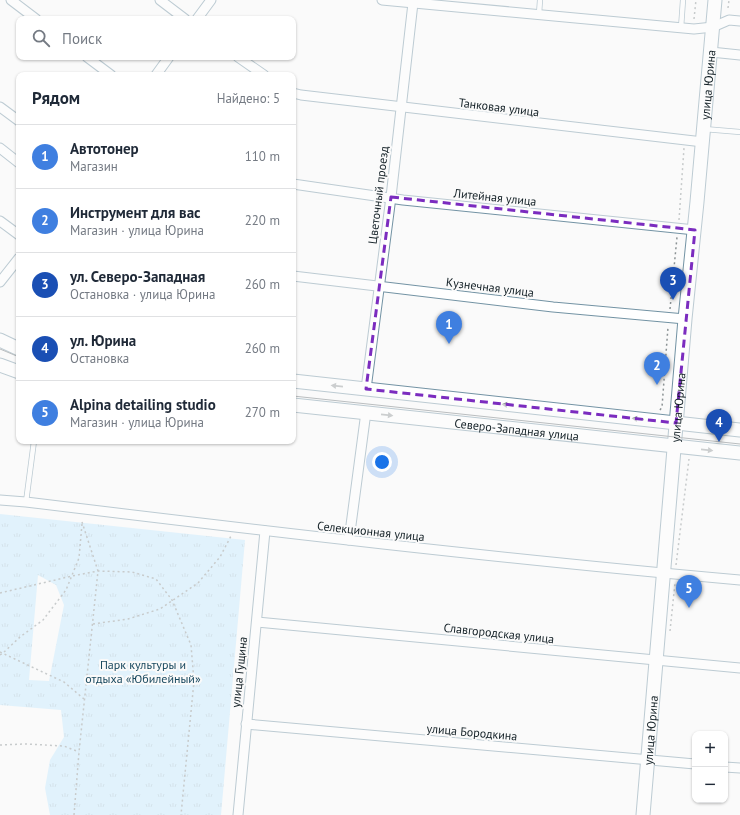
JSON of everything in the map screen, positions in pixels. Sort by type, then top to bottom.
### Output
[{"type":"main road","name":"улица Юрина","points":[[643,815],[656,660],[670,574],[676,423],[685,319],[695,230],[715,0]]},
{"type":"main road","points":[[0,340],[16,348]]},
{"type":"main road","points":[[0,365],[16,371]]},
{"type":"main road","name":"Северо-Западная улица","points":[[296,381],[740,430]]},
{"type":"main road","name":"Северо-Западная улица","points":[[296,404],[740,453]]},
{"type":"street","points":[[11,0],[32,16]]},
{"type":"street","points":[[160,0],[181,16]]},
{"type":"street","points":[[199,16],[211,0]]},
{"type":"street","points":[[388,0],[694,29],[713,27],[729,20],[740,21]]},
{"type":"street","name":"Цветочный проезд","points":[[366,389],[391,198],[400,107],[413,3]]},
{"type":"street","points":[[711,52],[740,55]]},
{"type":"street","points":[[91,60],[107,72]]},
{"type":"street","points":[[158,72],[167,60]]},
{"type":"street","points":[[242,60],[260,72]]},
{"type":"street","name":"Танковая улица","points":[[296,94],[400,107],[703,135]]},
{"type":"street","points":[[0,106],[16,119]]},
{"type":"street","points":[[0,148],[16,161]]},
{"type":"street","name":"Литейная улица","points":[[296,184],[391,198],[695,230]]},
{"type":"street","points":[[0,221],[16,233]]},
{"type":"street","points":[[0,282],[16,262]]},
{"type":"street","name":"Кузнечная улица","points":[[296,276],[552,307],[685,319]]},
{"type":"street","points":[[350,540],[366,412]]},
{"type":"street","name":"Селекционная улица","points":[[0,500],[265,531],[670,574],[740,580]]},
{"type":"street","name":"улица Гущина","points":[[238,815],[265,531]]},
{"type":"street","name":"Славгородская улица","points":[[257,622],[740,668]]},
{"type":"street","name":"улица Бородкина","points":[[246,724],[692,764]]},
{"type":"street","points":[[728,767],[740,768]]},
{"type":"lane","points":[[538,14],[540,0]]},
{"type":"lane","points":[[681,28],[684,0]]},
{"type":"lane","points":[[703,135],[740,132]]},
{"type":"lane","points":[[26,502],[34,444]]},
{"type":"path","points":[[694,18],[696,0]]},
{"type":"path","points":[[728,8],[729,0]]},
{"type":"path","points":[[662,407],[669,318]]},
{"type":"path","points":[[670,638],[670,574],[678,547],[689,460]]},
{"type":"path","points":[[3,653],[20,637],[43,620],[66,590],[79,558],[82,522],[98,571],[84,699],[74,815]]},
{"type":"path","points":[[92,624],[128,619],[160,609],[198,583],[220,556],[236,527]]},
{"type":"path","points":[[0,593],[98,571],[132,572],[156,579],[172,600],[191,645],[194,681],[180,815]]},
{"type":"path","points":[[0,653],[3,653],[64,682],[84,699]]},
{"type":"path","points":[[0,745],[25,744],[64,746],[79,752]]},
{"type":"highlighted area","points":[[391,197],[695,230],[676,423],[366,389]]},
{"type":"green space","name":"Парк культуры и отдыха «Юбилейный»","points":[[0,514],[245,540],[221,815],[50,815],[45,788],[50,760],[64,737],[61,710],[0,705]],"holes":[[[38,575],[56,585],[64,605],[49,681],[29,680]]]},
{"type":"tram line","points":[[0,349],[16,356]]},
{"type":"tram line","points":[[296,396],[740,444]]},
{"type":"place","name":"ул. Северо-Западная","points":[[673,300]]},
{"type":"place","name":"Автотонер","points":[[449,344]]},
{"type":"place","name":"Инструмент для вас","points":[[657,385]]},
{"type":"place","name":"ул. Юрина","points":[[719,442]]},
{"type":"place","name":"Alpina detailing studio","points":[[689,608]]}]
